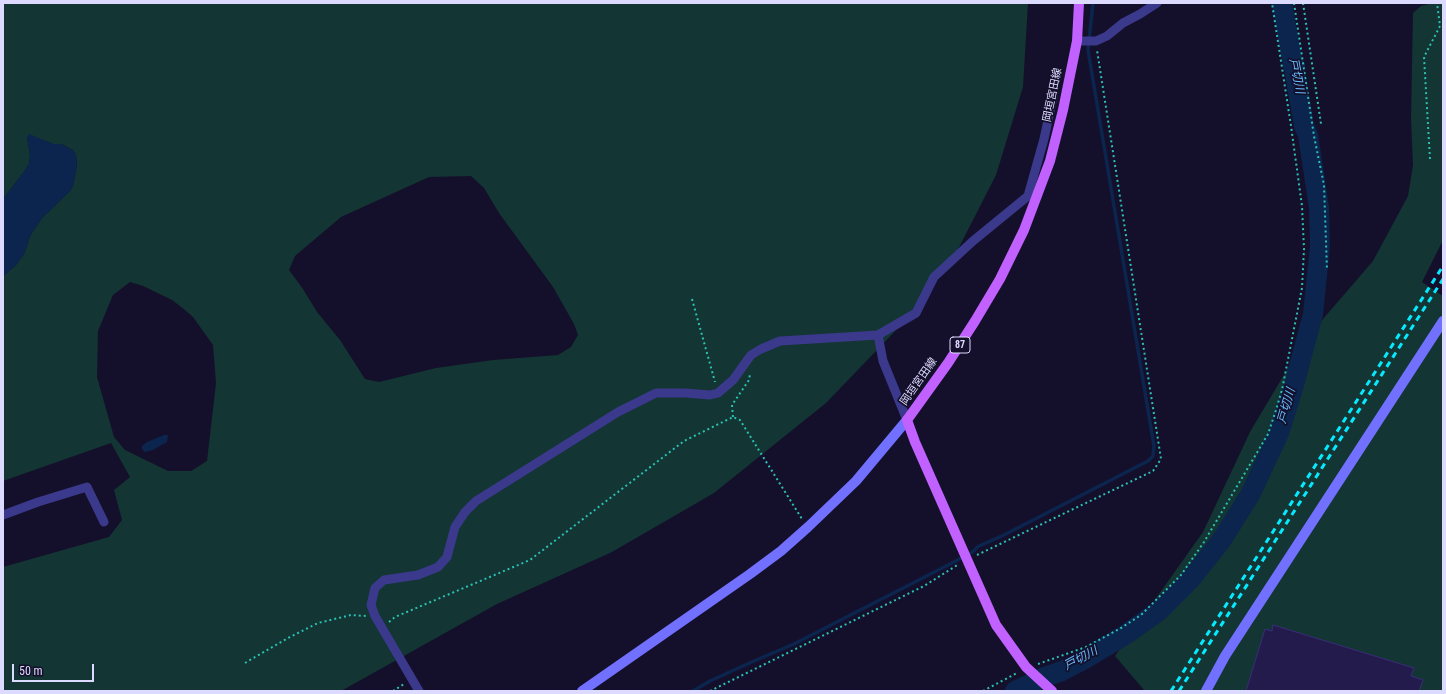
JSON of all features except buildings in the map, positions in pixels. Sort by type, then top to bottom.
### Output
[{"type":"main road","name":"岡垣宮田線","points":[[1050,690],[1028,670],[996,625],[966,560],[907,420],[948,363],[975,321],[1000,278],[1024,230],[1050,161],[1063,110],[1077,41],[1079,3]]},
{"type":"street","points":[[1077,41],[1096,41],[1157,3]]},
{"type":"street","points":[[419,691],[375,616],[371,605],[375,588],[384,580],[418,575],[438,567],[448,557],[455,527],[465,512],[476,501],[618,412],[656,393],[710,395],[718,393],[733,380],[751,355],[760,349],[780,342],[878,335],[916,313],[934,277],[973,241],[1028,196],[1044,139],[1053,97]]},
{"type":"street","points":[[1206,691],[1225,656],[1443,321]]},
{"type":"street","points":[[582,691],[781,551],[856,481],[907,420],[883,361],[878,335]]},
{"type":"street","points":[[3,515],[38,502],[87,487],[104,522]]},
{"type":"path","points":[[983,691],[1046,662],[1086,647],[1141,616],[1181,575],[1204,542],[1268,434],[1282,390],[1302,288],[1304,248],[1302,206],[1272,3]]},
{"type":"path","points":[[1294,3],[1314,136],[1324,185],[1327,270]]},
{"type":"path","points":[[1303,3],[1321,124]]},
{"type":"path","points":[[1430,159],[1424,57],[1440,26],[1437,3]]},
{"type":"path","points":[[710,691],[924,586],[966,560],[1152,471],[1161,459],[1096,41]]},
{"type":"path","points":[[692,299],[718,393]]},
{"type":"path","points":[[733,417],[732,405],[749,380],[750,373]]},
{"type":"path","points":[[382,628],[395,617],[530,560],[684,441],[733,417],[740,420],[808,527]]},
{"type":"path","points":[[245,663],[288,638],[318,623],[351,615],[375,616]]},
{"type":"path","points":[[393,691],[412,679]]},
{"type":"green space","points":[[3,3],[1028,3],[1023,87],[996,175],[952,261],[900,326],[826,403],[714,493],[612,552],[497,604],[341,691],[3,691],[3,567],[109,537],[122,520],[114,490],[130,477],[111,443],[3,481],[3,276],[16,265],[24,254],[31,234],[42,218],[70,191],[73,186],[77,166],[76,155],[73,150],[61,144],[53,144],[27,137],[30,155],[29,164],[3,199]],"holes":[[[471,176],[484,188],[499,213],[553,287],[574,324],[578,335],[571,347],[558,355],[493,360],[436,368],[379,382],[365,379],[340,340],[317,312],[289,270],[295,256],[341,217],[429,177]],[[130,282],[143,286],[172,300],[193,317],[213,345],[216,383],[207,461],[191,471],[168,471],[125,450],[114,437],[97,377],[98,331],[113,295]]]},
{"type":"green space","points":[[1433,3],[1443,3],[1443,240],[1422,282],[1443,296],[1443,691],[1143,691],[1144,690],[1115,656],[1203,532],[1250,432],[1304,341],[1373,261],[1408,196],[1413,165],[1411,119],[1413,13],[1421,6]]},
{"type":"water","points":[[29,134],[53,144],[61,144],[73,150],[76,155],[77,166],[73,186],[70,191],[42,218],[31,234],[24,254],[16,265],[3,276],[3,199],[29,164],[30,155],[27,137]]},
{"type":"water","points":[[164,435],[168,435],[167,442],[153,450],[145,452],[142,449],[142,446],[147,442]]},
{"type":"waterway","points":[[693,691],[710,681],[794,644],[952,563],[974,551],[977,547],[1004,535],[1148,461],[1153,456],[1154,446],[1088,50],[1093,3]]},
{"type":"waterway","name":"戸切川","points":[[1015,691],[1042,678],[1062,671],[1085,659],[1125,635],[1159,611],[1190,580],[1221,541],[1250,495],[1279,433],[1294,385],[1313,314],[1320,246],[1319,208],[1308,135],[1304,126],[1294,68],[1295,66],[1293,65],[1282,3]]},
{"type":"railway","points":[[1171,691],[1443,266]]},
{"type":"railway","points":[[1179,691],[1443,279]]}]
